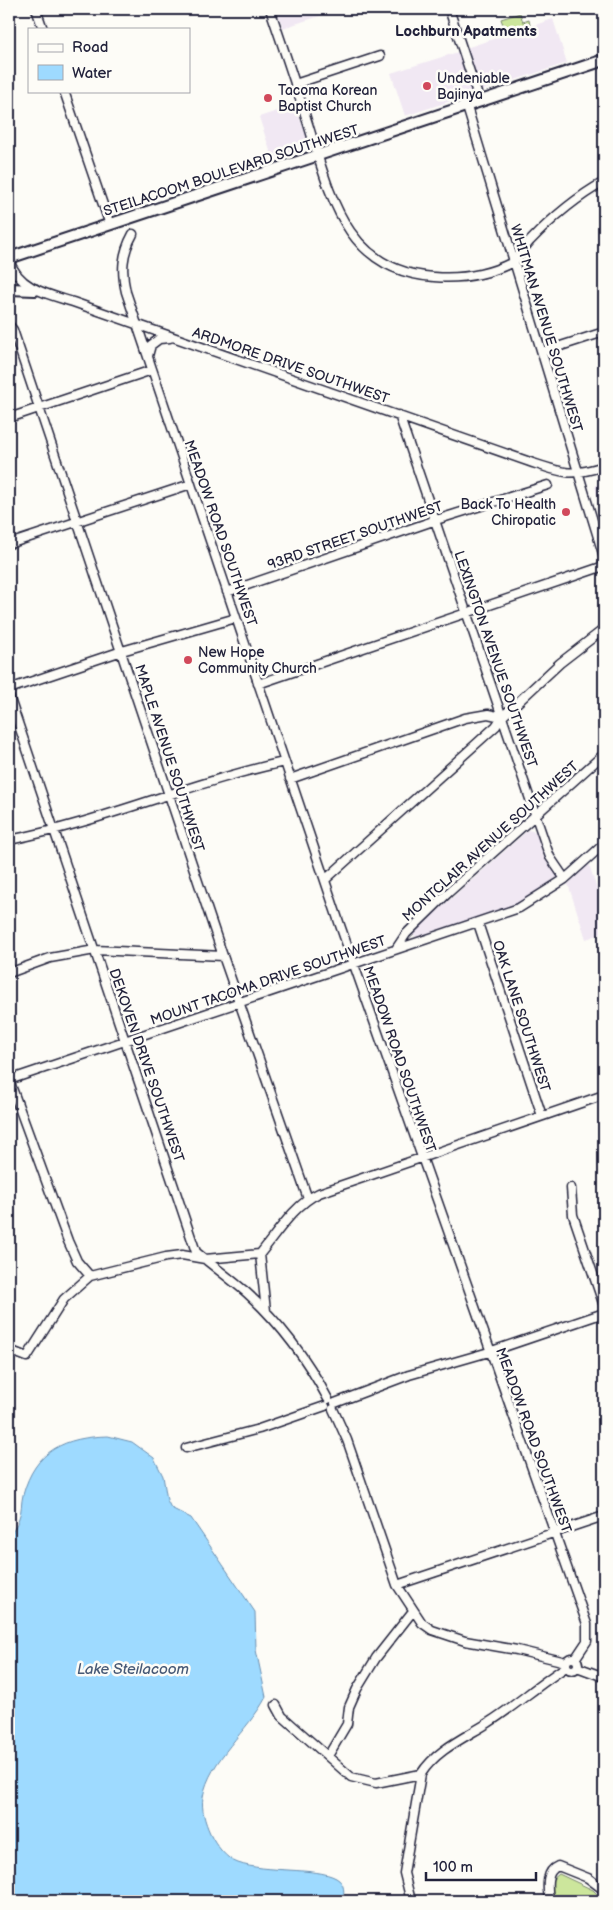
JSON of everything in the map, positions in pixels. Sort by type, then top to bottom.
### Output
[{"type":"main road","name":"STEILACOOM BOULEVARD SOUTHWEST","points":[[9,259],[604,60]]},
{"type":"main road","points":[[9,289],[35,290]]},
{"type":"street","points":[[36,9],[42,28]]},
{"type":"street","points":[[270,9],[330,195],[343,224],[370,254],[392,268],[412,275],[444,278],[471,276],[514,262],[530,241],[551,220],[582,195],[604,182]]},
{"type":"street","points":[[449,9],[480,102]]},
{"type":"street","points":[[295,84],[380,56]]},
{"type":"street","points":[[64,92],[110,225]]},
{"type":"street","name":"WHITMAN AVENUE SOUTHWEST","points":[[467,107],[604,557]]},
{"type":"street","name":"MEADOW ROAD SOUTHWEST","points":[[133,234],[127,246],[122,269],[126,292],[284,762],[420,1157],[588,1630],[586,1641],[575,1658]]},
{"type":"street","name":"ARDMORE DRIVE SOUTHWEST","points":[[9,259],[16,275],[35,290],[545,467],[579,474]]},
{"type":"street","name":"MAPLE AVENUE SOUTHWEST","points":[[9,325],[13,330],[40,408],[168,794],[308,1199]]},
{"type":"street","points":[[542,352],[604,332]]},
{"type":"street","points":[[148,358],[149,348],[155,341],[175,338]]},
{"type":"street","points":[[9,418],[152,370]]},
{"type":"street","name":"LEXINGTON AVENUE SOUTHWEST","points":[[399,415],[550,856],[565,879]]},
{"type":"street","points":[[579,474],[604,466]]},
{"type":"street","points":[[9,544],[191,484]]},
{"type":"street","name":"93RD STREET SOUTHWEST","points":[[227,592],[436,520],[548,485]]},
{"type":"street","points":[[258,684],[468,614],[604,566]]},
{"type":"street","points":[[9,689],[122,652],[236,618]]},
{"type":"street","points":[[325,880],[496,726],[502,717],[560,663],[604,629]]},
{"type":"street","name":"DEKOVEN DRIVE SOUTHWEST","points":[[9,696],[94,950],[123,1030],[125,1041],[196,1252],[266,1312],[306,1360],[330,1404],[350,1448],[398,1585],[413,1611],[426,1626],[444,1635],[550,1658],[566,1664]]},
{"type":"street","points":[[290,779],[464,718],[488,714],[502,717]]},
{"type":"street","name":"MONTCLAIR AVENUE SOUTHWEST","points":[[396,949],[406,934],[448,893],[604,754]]},
{"type":"street","points":[[9,840],[54,831],[220,777],[284,762]]},
{"type":"street","name":"MOUNT TACOMA DRIVE SOUTHWEST","points":[[9,1080],[519,908],[565,879],[604,844]]},
{"type":"street","name":"OAK LANE SOUTHWEST","points":[[478,923],[542,1116]]},
{"type":"street","points":[[9,973],[50,958],[94,950],[223,956]]},
{"type":"street","points":[[9,1080],[68,1241],[77,1260],[90,1276]]},
{"type":"street","points":[[9,1350],[27,1357],[64,1299],[90,1276],[166,1257],[182,1255],[205,1260],[260,1254],[308,1199],[363,1176],[604,1095]]},
{"type":"street","points":[[571,1188],[573,1215],[604,1306]]},
{"type":"street","points":[[260,1254],[266,1312]]},
{"type":"street","points":[[186,1448],[259,1429],[412,1374],[490,1352],[604,1313]]},
{"type":"street","points":[[398,1585],[604,1516]]},
{"type":"street","points":[[328,1756],[347,1724],[349,1707],[357,1688],[376,1658],[413,1611]]},
{"type":"street","points":[[550,1658],[553,1666],[553,1675]]},
{"type":"street","points":[[411,1901],[404,1873],[420,1774],[442,1752],[488,1723],[553,1675],[566,1664],[569,1658],[575,1658],[578,1663],[577,1667]]},
{"type":"street","points":[[566,1664],[570,1669],[577,1667],[604,1677]]},
{"type":"street","points":[[276,1705],[282,1716],[328,1756],[346,1775],[371,1783],[420,1774]]},
{"type":"street","points":[[549,1901],[549,1875],[552,1869],[558,1866],[588,1878],[604,1890]]},
{"type":"shaded area","points":[[276,9],[341,9],[283,28]]},
{"type":"shaded area","points":[[553,19],[567,63],[481,91],[466,48]]},
{"type":"shaded area","points":[[458,52],[472,94],[405,116],[391,73]]},
{"type":"shaded area","points":[[295,105],[309,144],[306,149],[273,160],[259,117]]},
{"type":"shaded area","points":[[604,476],[604,524],[595,487]]},
{"type":"shaded area","points":[[528,830],[536,832],[543,856],[557,877],[521,902],[416,937],[413,934],[415,931]]},
{"type":"shaded area","points":[[589,864],[604,912],[604,933],[586,939],[568,884]]},
{"type":"green space","points":[[520,13],[523,22],[529,20],[530,25],[506,33],[501,19]]},
{"type":"green space","points":[[559,1874],[593,1890],[604,1901],[553,1901],[552,1880]]},
{"type":"water","name":"Lake Steilacoom","points":[[108,1436],[132,1442],[154,1458],[163,1476],[167,1500],[171,1508],[191,1518],[255,1612],[256,1650],[266,1697],[221,1758],[207,1783],[203,1797],[203,1806],[205,1820],[210,1833],[222,1851],[238,1863],[262,1868],[316,1872],[336,1878],[344,1888],[342,1901],[9,1901],[9,1539],[20,1515],[23,1495],[28,1480],[35,1467],[44,1457],[65,1443],[78,1439]]},
{"type":"place","name":"Undeniable Bajinya","points":[[427,86]]},
{"type":"place","name":"Tacoma Korean Baptist Church","points":[[268,98]]},
{"type":"place","name":"Back To Health Chiropatic","points":[[566,512]]},
{"type":"place","name":"New Hope Community Church","points":[[188,660]]},
{"type":"district","name":"Lochburn Apatments","points":[[466,31]]}]
